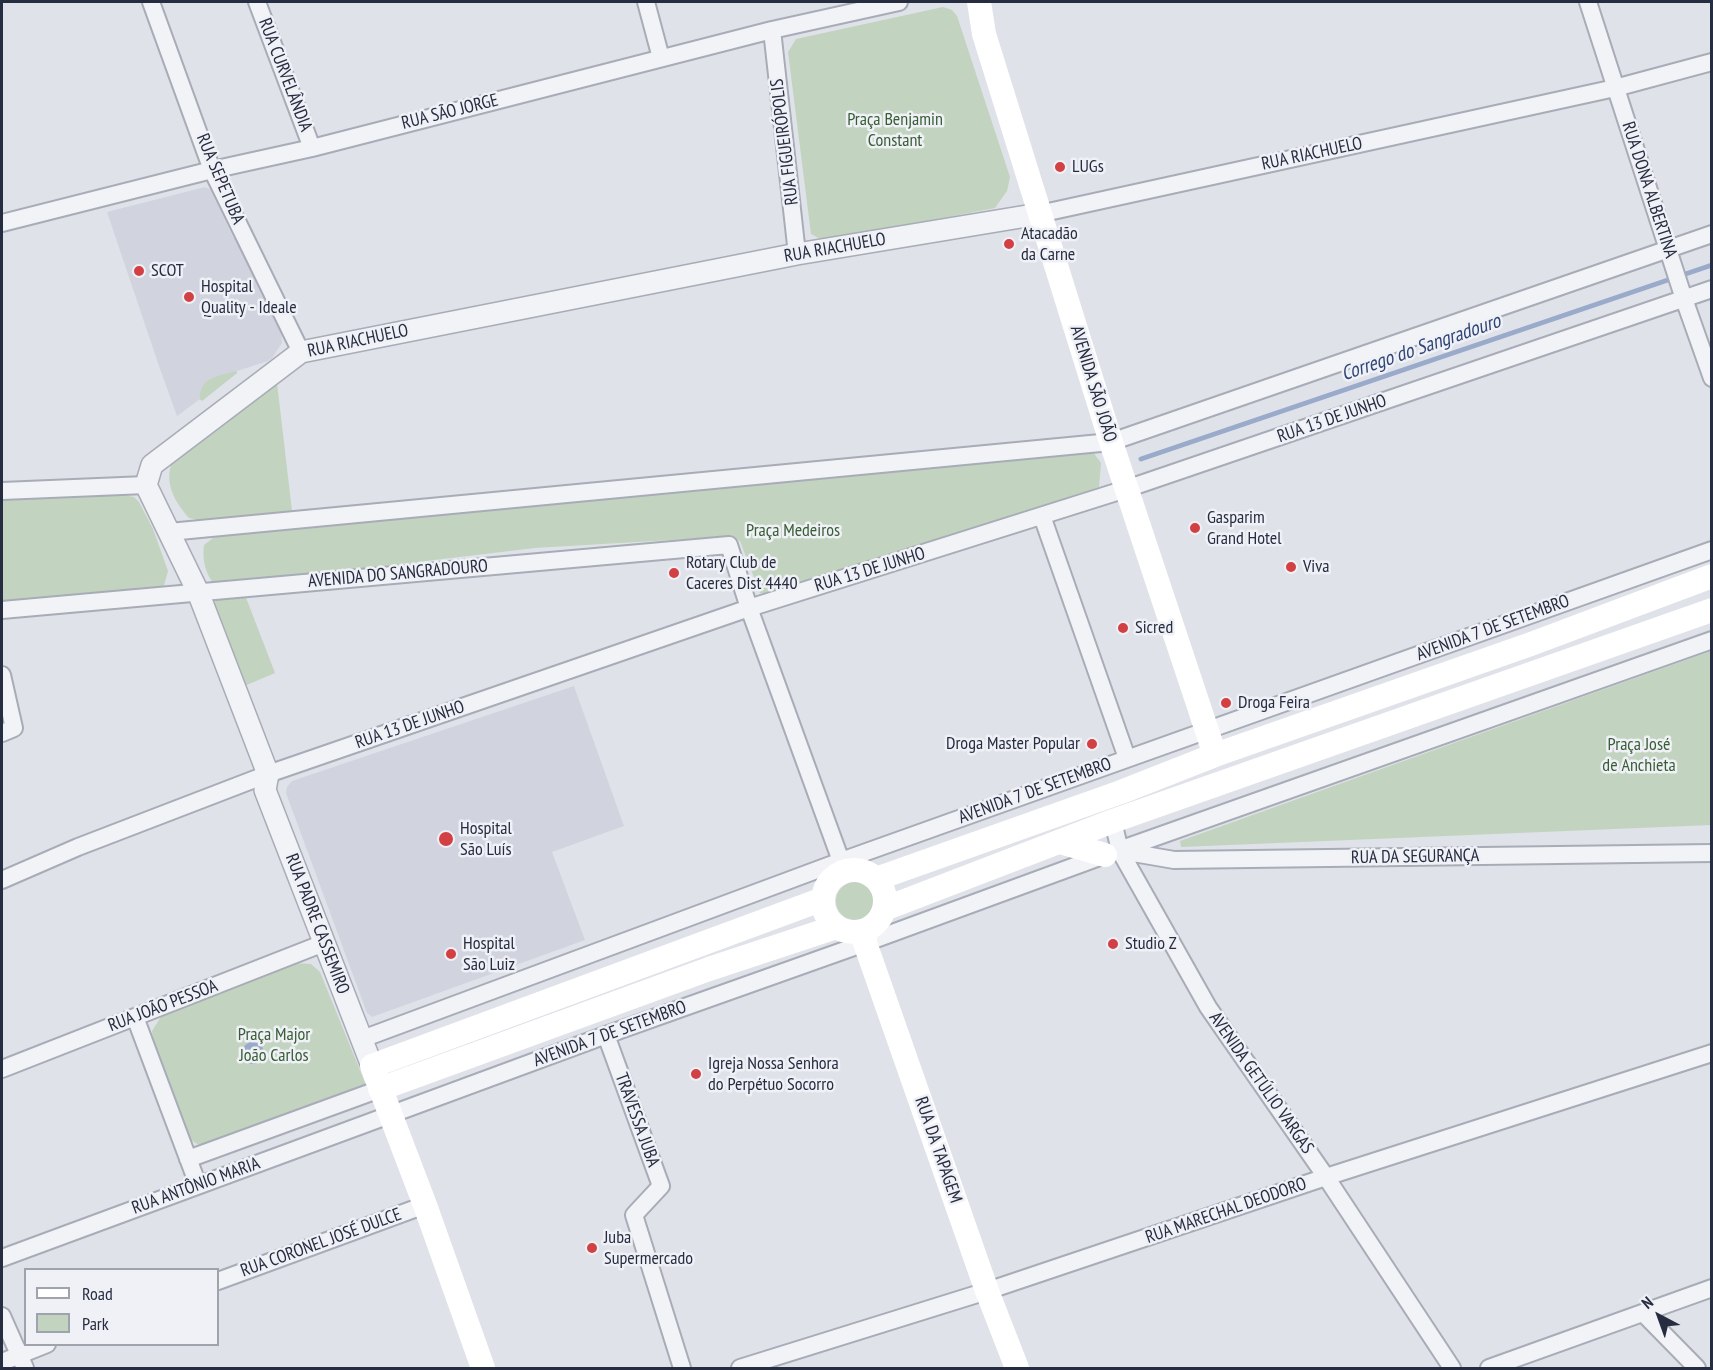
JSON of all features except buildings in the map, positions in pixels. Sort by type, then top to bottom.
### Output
[{"type":"main road","name":"AVENIDA SÃO JOÃO","points":[[979,2],[984,34],[1039,214],[1126,489],[1215,755]]},
{"type":"main road","points":[[984,34],[997,2]]},
{"type":"main road","name":"AVENIDA 7 DE SETEMBRO","points":[[876,879],[1121,792],[1215,755],[1531,644],[1712,576]]},
{"type":"main road","points":[[884,909],[1113,821],[1712,610]]},
{"type":"main road","points":[[1113,821],[1114,798],[1121,792]]},
{"type":"main road","points":[[1060,842],[1112,853]]},
{"type":"main road","points":[[844,866],[862,871],[876,879],[885,898],[884,909],[865,937],[836,927],[828,919],[824,910],[825,890],[844,866]]},
{"type":"main road","points":[[372,1066],[823,899]]},
{"type":"main road","name":"AVENIDA 7 DE SETEMBRO","points":[[380,1089],[687,977],[836,927]]},
{"type":"main road","name":"RUA DA TAPAGEM","points":[[865,937],[987,1291],[1017,1368]]},
{"type":"main road","name":"RUA PADRE CASSEMIRO","points":[[372,1066],[483,1368]]},
{"type":"street","name":"RUA SEPETUBA","points":[[151,2],[212,170],[301,352]]},
{"type":"street","name":"RUA CURVELÂNDIA","points":[[257,2],[312,148]]},
{"type":"street","points":[[646,2],[661,58]]},
{"type":"street","name":"RUA SÃO JORGE","points":[[2,223],[212,170],[312,148],[772,30],[899,2]]},
{"type":"street","name":"RUA DONA ALBERTINA","points":[[1588,2],[1684,299],[1712,378]]},
{"type":"street","name":"RUA FIGUEIRÓPOLIS","points":[[772,30],[797,254]]},
{"type":"street","name":"RUA RIACHUELO","points":[[146,485],[152,465],[301,352],[797,254],[1039,214],[1615,88],[1712,62]]},
{"type":"street","points":[[170,532],[1111,442],[1712,234]]},
{"type":"street","name":"RUA 13 DE JUNHO","points":[[2,880],[78,847],[268,774],[749,608],[1126,489],[1712,289]]},
{"type":"street","points":[[2,491],[146,485]]},
{"type":"street","name":"RUA PADRE CASSEMIRO","points":[[146,485],[198,592],[268,774],[265,790],[372,1066]]},
{"type":"street","points":[[1042,516],[1127,758]]},
{"type":"street","name":"AVENIDA DO SANGRADOURO","points":[[2,610],[729,545],[749,608]]},
{"type":"street","name":"AVENIDA 7 DE SETEMBRO","points":[[362,1039],[844,866],[1127,758],[1712,550]]},
{"type":"street","points":[[749,608],[844,866]]},
{"type":"street","points":[[1521,617],[1531,644]]},
{"type":"street","name":"AVENIDA 7 DE SETEMBRO","points":[[390,1113],[606,1035],[865,937],[1112,853],[1712,640]]},
{"type":"street","points":[[1540,670],[1549,697]]},
{"type":"street","points":[[2,675],[14,728],[2,733]]},
{"type":"street","name":"AVENIDA GETÚLIO VARGAS","points":[[1113,821],[1112,853],[1208,1007],[1326,1177],[1452,1368]]},
{"type":"street","name":"RUA DA SEGURANÇA","points":[[1112,853],[1174,860],[1712,853]]},
{"type":"street","name":"RUA JOÃO PESSOA","points":[[2,1069],[324,943]]},
{"type":"street","points":[[135,1017],[198,1185]]},
{"type":"street","name":"TRAVESSA JUBA","points":[[606,1035],[662,1186],[633,1215],[682,1368]]},
{"type":"street","name":"RUA MARECHAL DEODORO","points":[[740,1368],[987,1291],[1326,1177],[1712,1053]]},
{"type":"street","points":[[188,1159],[380,1089]]},
{"type":"street","name":"RUA ANTÔNIO MARIA","points":[[2,1258],[390,1113]]},
{"type":"street","name":"RUA CORONEL JOSÉ DULCE","points":[[219,1281],[425,1205]]},
{"type":"street","points":[[1489,1368],[1712,1288]]},
{"type":"street","points":[[1644,1313],[1697,1368]]},
{"type":"street","points":[[2,1316],[22,1362]]},
{"type":"street","points":[[2,1362],[22,1362],[44,1346]]},
{"type":"shaded area","points":[[205,187],[210,189],[281,330],[282,343],[268,361],[237,371],[202,401],[200,399],[177,416],[107,212]]},
{"type":"shaded area","name":"Hospital São Luís","points":[[574,686],[624,826],[552,852],[585,940],[372,1017],[367,1013],[286,793],[287,787],[292,781]]},
{"type":"green space","name":"Praça Benjamin Constant","points":[[943,7],[952,10],[957,16],[1010,177],[1007,191],[995,208],[824,241],[811,234],[788,52],[796,39]]},
{"type":"green space","points":[[236,371],[237,373],[202,401],[200,399],[206,382],[217,376]]},
{"type":"green space","points":[[277,383],[292,511],[199,520],[189,518],[173,494],[169,480],[171,465]]},
{"type":"green space","name":"Praça Medeiros","points":[[1093,452],[1101,463],[1099,487],[765,593],[760,593],[740,541],[735,539],[705,538],[535,548],[214,584],[206,571],[203,555],[204,545],[223,534]]},
{"type":"green space","points":[[124,495],[134,497],[139,502],[153,529],[168,571],[163,589],[2,605],[2,500]]},
{"type":"green space","points":[[245,595],[275,673],[242,687],[213,604],[218,598]]},
{"type":"green space","name":"Praça José de Anchieta","points":[[1711,651],[1711,825],[1181,847],[1180,841]]},
{"type":"green space","points":[[855,882],[869,887],[874,901],[869,915],[855,920],[841,915],[836,901],[841,887]]},
{"type":"green space","name":"Praça Major João Carlos","points":[[294,963],[311,964],[320,972],[366,1085],[205,1145],[195,1143],[188,1135],[152,1031],[162,1015]]},
{"type":"water","points":[[253,1042],[261,1045],[264,1053],[261,1061],[253,1064],[245,1061],[242,1053],[245,1045]]},
{"type":"waterway","name":"Corrego do Sangradouro","points":[[1141,459],[1712,265]]},
{"type":"place","name":"LUGs","points":[[1060,167]]},
{"type":"place","name":"Atacadão da Carne","points":[[1009,244]]},
{"type":"place","name":"SCOT","points":[[139,271]]},
{"type":"place","name":"Hospital Quality - Ideale","points":[[189,297]]},
{"type":"place","name":"Gasparim Grand Hotel","points":[[1195,528]]},
{"type":"place","name":"Viva","points":[[1291,567]]},
{"type":"place","name":"Rotary Club de Caceres Dist 4440","points":[[674,573]]},
{"type":"place","name":"Sicred","points":[[1123,628]]},
{"type":"place","name":"Droga Feira","points":[[1226,703]]},
{"type":"place","name":"Droga Master Popular","points":[[1092,744]]},
{"type":"place","name":"Hospital São Luís","points":[[446,839]]},
{"type":"place","name":"Studio Z","points":[[1113,944]]},
{"type":"place","name":"Hospital São Luiz","points":[[451,954]]},
{"type":"place","name":"Igreja Nossa Senhora do Perpétuo Socorro","points":[[696,1074]]},
{"type":"place","name":"Juba Supermercado","points":[[592,1248]]}]
